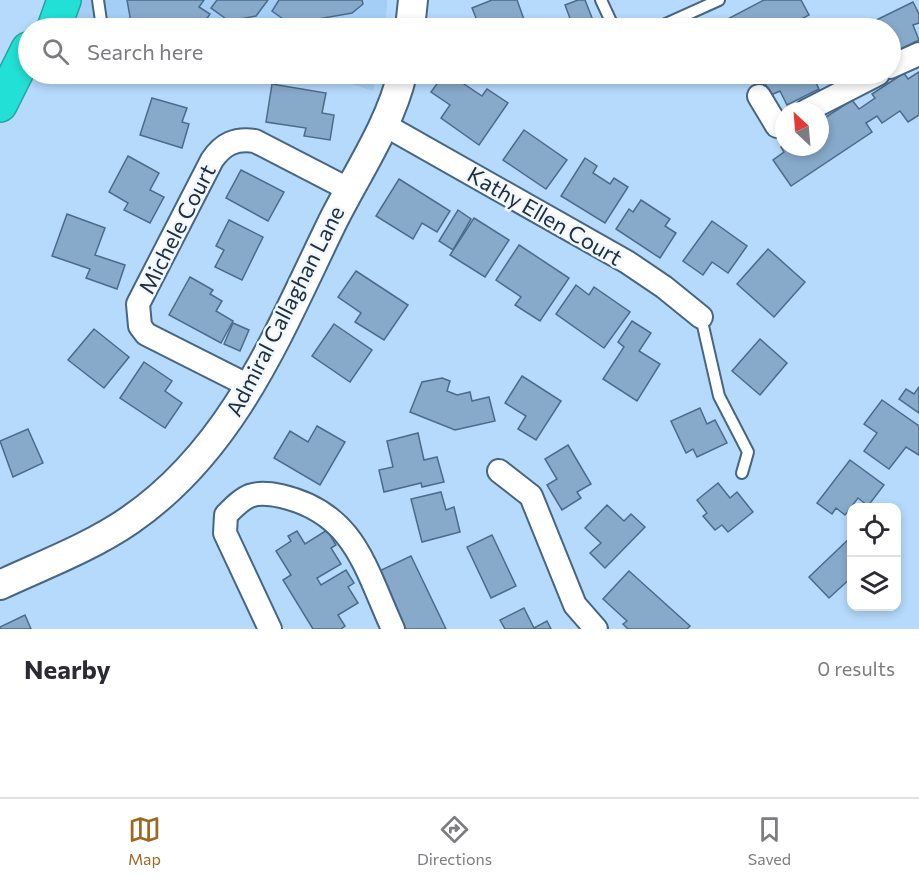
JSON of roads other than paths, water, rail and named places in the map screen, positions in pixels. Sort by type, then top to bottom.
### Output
[{"type":"highway","points":[[40,18],[46,0]]},
{"type":"highway","points":[[58,18],[64,0]]},
{"type":"highway","points":[[0,105],[18,74]]},
{"type":"street","points":[[411,18],[413,0]]},
{"type":"street","points":[[901,62],[919,54]]},
{"type":"street","name":"Admiral Callaghan Lane","points":[[0,585],[128,521],[161,496],[203,456],[251,387],[348,189],[383,124],[398,84]]},
{"type":"street","points":[[824,102],[859,84]]},
{"type":"street","points":[[759,96],[775,123]]},
{"type":"street","name":"Kathy Ellen Court","points":[[383,124],[627,262],[664,287],[701,317]]},
{"type":"street","name":"Michele Court","points":[[251,387],[146,334],[140,326],[138,304],[212,160],[220,149],[231,142],[242,139],[255,141],[348,189]]},
{"type":"street","points":[[499,471],[531,496],[575,605],[596,629]]},
{"type":"street","points":[[270,629],[225,533],[226,515],[242,498],[263,492],[294,499],[322,510],[342,527],[358,553],[393,629]]},
{"type":"lane","points":[[98,0],[101,18]]},
{"type":"lane","points":[[601,0],[609,18]]},
{"type":"lane","points":[[679,18],[719,0]]},
{"type":"lane","points":[[701,317],[719,396],[748,452],[742,473]]}]
